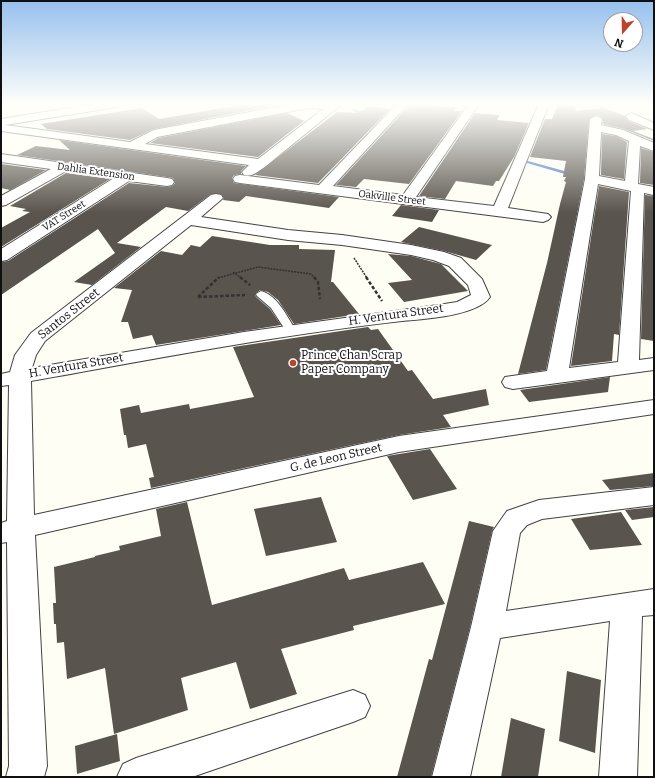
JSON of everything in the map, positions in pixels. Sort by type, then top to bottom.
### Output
[{"type":"street","points":[[90,140],[261,163]]},
{"type":"street","points":[[131,146],[142,140]]},
{"type":"street","name":"Santos Street","points":[[25,777],[28,766],[11,531],[10,378],[27,350],[38,337],[290,140]]},
{"type":"street","points":[[322,190],[369,140]]},
{"type":"street","points":[[407,200],[449,140]]},
{"type":"street","points":[[499,212],[529,140]]},
{"type":"street","points":[[557,376],[592,179],[594,140]]},
{"type":"street","points":[[628,367],[641,190],[635,140]]},
{"type":"street","points":[[640,140],[654,147]]},
{"type":"street","name":"Dahlia Extension","points":[[2,159],[167,182]]},
{"type":"street","points":[[1,202],[64,167]]},
{"type":"street","name":"VAT Street","points":[[1,256],[127,176]]},
{"type":"street","name":"Oakville Street","points":[[240,179],[543,217]]},
{"type":"street","points":[[592,179],[641,190]]},
{"type":"street","name":"H. Ventura Street","points":[[10,378],[290,330],[467,304],[476,302],[481,297],[476,283],[455,262],[438,256],[411,250],[342,240],[288,235],[190,220]]},
{"type":"street","points":[[513,382],[654,364]]},
{"type":"street","name":"G. de Leon Street","points":[[11,531],[399,444],[654,407]]},
{"type":"street","points":[[451,777],[487,627],[507,531],[517,518],[539,510],[654,496]]},
{"type":"street","points":[[487,627],[641,604],[618,777]]},
{"type":"street","points":[[136,777],[353,706]]},
{"type":"lane","points":[[261,294],[275,306],[290,330]]},
{"type":"path","points":[[342,240],[392,316]]},
{"type":"path","points":[[261,294],[198,297],[219,277],[233,272],[258,267],[310,274],[318,282],[320,299]]},
{"type":"path","points":[[233,272],[261,294]]},
{"type":"building","points":[[59,140],[246,166],[241,171],[241,174],[234,175],[232,178],[234,183],[339,197],[329,208],[246,196],[239,202],[223,200],[224,198],[221,194],[211,194],[188,211],[166,207],[117,243],[141,247],[92,285],[74,282],[115,253],[98,229],[1,295],[1,262],[8,261],[129,183],[167,187],[172,186],[175,183],[173,178],[17,155],[36,146],[70,150]]},
{"type":"building","points":[[154,140],[279,140],[258,157],[150,143]]},
{"type":"building","points":[[300,140],[360,140],[318,183],[255,175]]},
{"type":"building","points":[[377,140],[441,140],[409,184],[364,179],[356,187],[336,185]]},
{"type":"building","points":[[457,140],[521,140],[514,157],[499,181],[496,181],[493,186],[456,181],[445,199],[419,196]]},
{"type":"building","points":[[537,140],[587,140],[584,179],[546,370],[518,374],[547,263],[566,182],[564,181],[566,177],[563,177],[566,161],[530,157]]},
{"type":"building","points":[[602,140],[624,140],[627,142],[624,179],[601,175]]},
{"type":"building","points":[[641,148],[654,152],[654,185],[640,183]]},
{"type":"building","points":[[1,164],[46,170],[10,190],[1,188]]},
{"type":"building","points":[[66,173],[110,179],[1,247],[1,228],[30,212],[22,211],[26,209],[10,206]]},
{"type":"building","points":[[599,186],[629,192],[619,335],[614,334],[612,361],[571,366]]},
{"type":"building","points":[[645,195],[654,196],[654,341],[641,339]]},
{"type":"building","points":[[401,205],[439,210],[432,222],[392,216]]},
{"type":"building","points":[[419,227],[492,245],[476,260],[444,251],[401,242]]},
{"type":"building","points":[[212,236],[270,245],[299,245],[299,249],[335,250],[331,282],[333,282],[359,314],[294,324],[278,300],[268,292],[260,290],[255,294],[256,297],[270,309],[281,325],[156,345],[152,335],[133,339],[128,322],[121,322],[132,290],[114,288],[161,251],[182,255],[191,245],[200,247]]},
{"type":"building","points":[[388,254],[411,256],[441,264],[468,291],[404,302],[388,283],[412,280]]},
{"type":"building","points":[[368,327],[371,330],[378,329],[408,371],[412,370],[433,399],[486,389],[489,405],[443,415],[451,427],[399,435],[151,488],[149,478],[154,477],[146,444],[128,448],[126,435],[124,435],[120,409],[139,405],[141,413],[189,404],[190,409],[254,397],[233,347]]},
{"type":"building","points":[[610,377],[608,392],[529,402],[520,390]]},
{"type":"building","points":[[430,449],[457,489],[413,500],[387,456]]},
{"type":"building","points":[[654,473],[654,486],[610,490],[602,480]]},
{"type":"building","points":[[321,497],[337,542],[266,556],[254,509]]},
{"type":"building","points":[[187,502],[212,605],[344,568],[349,580],[423,562],[445,604],[353,626],[354,630],[281,649],[297,694],[250,709],[236,662],[181,678],[188,710],[114,734],[105,668],[67,679],[64,642],[57,643],[56,624],[54,624],[53,603],[56,603],[54,567],[120,550],[119,546],[161,536],[156,509]]},
{"type":"building","points":[[654,507],[654,517],[632,520],[625,510]]},
{"type":"building","points":[[621,512],[642,545],[590,550],[571,519]]},
{"type":"building","points":[[469,521],[494,527],[431,777],[397,777],[429,659],[432,660]]},
{"type":"building","points":[[567,671],[601,680],[595,753],[559,741]]},
{"type":"building","points":[[511,718],[545,729],[538,777],[501,777]]},
{"type":"building","points":[[117,734],[120,761],[77,774],[75,746]]},
{"type":"waterway","points":[[528,162],[584,178]]},
{"type":"place","name":"Prince Chan Scrap Paper Company","points":[[293,363]]}]
